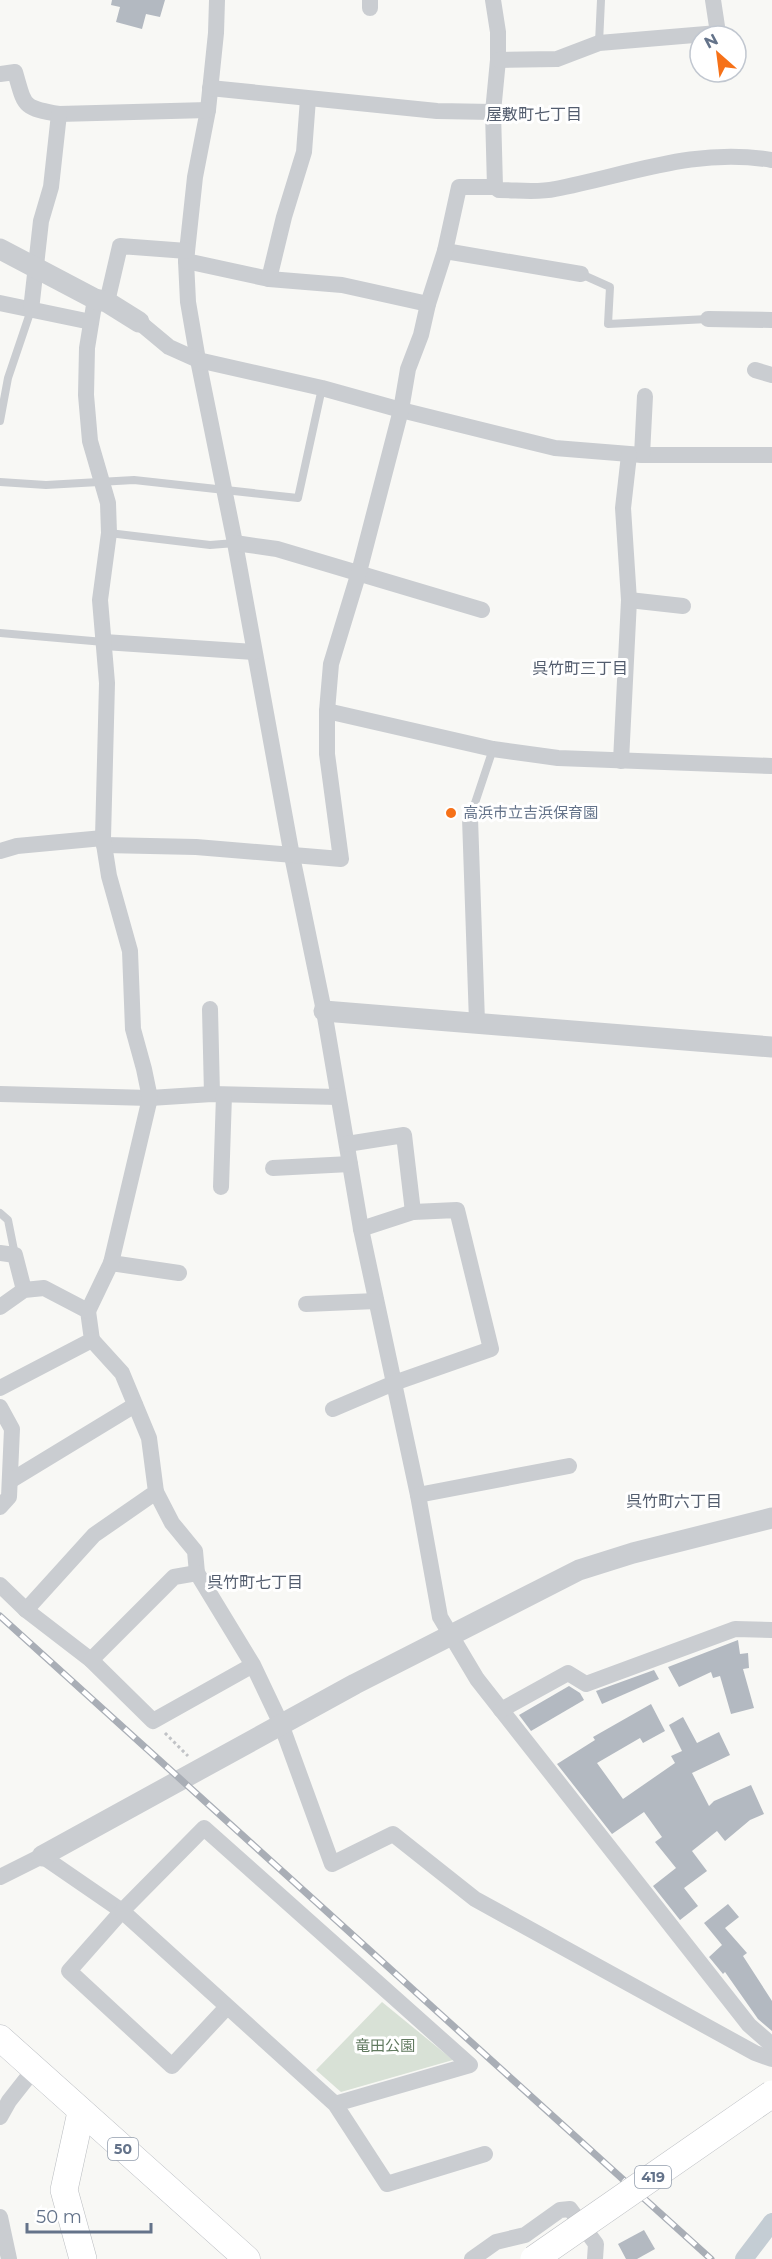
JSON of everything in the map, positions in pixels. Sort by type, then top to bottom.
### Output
[{"type":"highway","name":"419","points":[[534,2259],[772,2094]]},
{"type":"highway","points":[[81,2112],[64,2190],[83,2259]]},
{"type":"main road","name":"50","points":[[0,2038],[248,2259]]},
{"type":"street","points":[[217,0],[208,110],[192,195],[186,256],[188,302],[292,856],[324,1011],[361,1228],[418,1495],[440,1617],[477,1679],[501,1710],[749,2025],[772,2045]]},
{"type":"street","points":[[493,0],[498,32],[493,112],[495,187]]},
{"type":"street","points":[[498,60],[557,59],[599,43],[718,33],[713,0]]},
{"type":"street","points":[[0,74],[15,72],[24,103],[35,110],[58,114],[208,110]]},
{"type":"street","points":[[210,88],[437,111],[493,112]]},
{"type":"street","points":[[269,279],[284,217],[304,152],[308,99]]},
{"type":"street","points":[[31,310],[41,221],[51,187],[58,114]]},
{"type":"street","points":[[0,850],[17,846],[104,841],[341,859],[327,754],[327,711],[331,664],[359,572],[400,410],[408,369],[421,335],[445,251],[459,187],[552,190],[657,164],[698,157],[749,156],[772,160]]},
{"type":"street","points":[[428,304],[342,285],[269,279],[186,256],[120,246],[101,301],[91,322],[87,348],[86,395],[90,441],[108,503],[109,533],[100,600],[107,683],[104,841],[109,876],[130,951],[133,1029],[150,1098],[111,1263],[88,1311],[92,1340],[122,1373],[149,1438],[156,1492],[172,1523],[195,1551],[197,1573],[253,1665],[281,1724],[332,1864],[393,1834],[475,1899],[755,2053],[772,2059]]},
{"type":"street","points":[[0,249],[139,322],[169,347],[198,360],[322,388],[400,410],[555,448],[635,455],[772,455]]},
{"type":"street","points":[[445,251],[580,274]]},
{"type":"street","points":[[0,303],[91,322]]},
{"type":"street","points":[[708,320],[772,320]]},
{"type":"street","points":[[755,370],[772,375]]},
{"type":"street","points":[[621,761],[629,600],[623,508],[645,396]]},
{"type":"street","points":[[235,543],[277,549],[482,610]]},
{"type":"street","points":[[629,600],[683,606]]},
{"type":"street","points":[[104,642],[254,652]]},
{"type":"street","points":[[327,711],[493,749],[558,758],[772,766]]},
{"type":"street","points":[[470,818],[477,1022]]},
{"type":"street","points":[[210,1010],[218,1094],[221,1187]]},
{"type":"street","points":[[324,1011],[772,1047]]},
{"type":"street","points":[[0,1094],[150,1098],[218,1094],[338,1097]]},
{"type":"street","points":[[346,1144],[404,1135],[413,1212]]},
{"type":"street","points":[[273,1168],[350,1164]]},
{"type":"street","points":[[333,1409],[394,1383],[491,1349],[457,1210],[413,1212],[361,1228]]},
{"type":"street","points":[[7,1254],[24,1290]]},
{"type":"street","points":[[111,1263],[179,1274]]},
{"type":"street","points":[[0,1308],[24,1290],[44,1288],[88,1311]]},
{"type":"street","points":[[306,1304],[376,1301]]},
{"type":"street","points":[[0,1388],[92,1340]]},
{"type":"street","points":[[10,1481],[135,1405]]},
{"type":"street","points":[[0,1407],[12,1429],[9,1497],[0,1507]]},
{"type":"street","points":[[418,1495],[569,1466]]},
{"type":"street","points":[[27,1610],[94,1536],[156,1492]]},
{"type":"street","points":[[0,1877],[281,1724],[579,1570],[633,1553],[772,1518]]},
{"type":"street","points":[[91,1660],[174,1576],[197,1573]]},
{"type":"street","points":[[0,1585],[27,1610],[91,1660],[153,1721],[253,1665]]},
{"type":"street","points":[[501,1710],[568,1673],[586,1684],[735,1629],[772,1630]]},
{"type":"street","points":[[227,2007],[172,2066],[69,1971],[122,1911],[204,1828],[470,2065],[335,2104]]},
{"type":"street","points":[[42,1856],[122,1911],[335,2104],[387,2184],[484,2154]]},
{"type":"street","points":[[0,2116],[35,2068]]},
{"type":"street","points":[[472,2259],[496,2242],[525,2235],[560,2210],[570,2209],[596,2244],[595,2259]]},
{"type":"street","points":[[0,2217],[9,2259]]},
{"type":"lane","points":[[599,43],[601,0]]},
{"type":"lane","points":[[580,274],[610,286],[608,324],[708,320]]},
{"type":"lane","points":[[0,421],[8,378],[31,310]]},
{"type":"lane","points":[[0,482],[46,485],[134,480],[298,498],[322,388]]},
{"type":"lane","points":[[109,533],[210,545],[235,543]]},
{"type":"lane","points":[[0,633],[104,642]]},
{"type":"lane","points":[[470,818],[493,749]]},
{"type":"lane","points":[[0,1213],[8,1220],[7,1254]]},
{"type":"path","points":[[153,1721],[200,1768]]},
{"type":"green space","name":"竜田公園","points":[[382,2002],[453,2060],[341,2092],[316,2070]]},
{"type":"building","points":[[112,0],[165,0],[160,17],[146,14],[142,29],[116,22],[120,7],[111,5]]},
{"type":"building","points":[[738,1640],[740,1654],[748,1653],[749,1668],[743,1669],[754,1708],[731,1714],[720,1676],[713,1678],[711,1672],[679,1687],[668,1667]]},
{"type":"building","points":[[654,1670],[659,1679],[602,1704],[596,1691]]},
{"type":"building","points":[[569,1686],[580,1693],[584,1700],[531,1731],[519,1715]]},
{"type":"building","points":[[651,1704],[665,1731],[643,1743],[640,1738],[597,1763],[623,1799],[675,1763],[671,1756],[682,1751],[669,1725],[683,1717],[697,1743],[719,1732],[730,1755],[692,1773],[709,1806],[714,1801],[751,1785],[764,1814],[750,1820],[725,1841],[717,1831],[692,1851],[707,1871],[684,1888],[698,1906],[680,1920],[653,1886],[676,1868],[655,1842],[662,1837],[644,1812],[612,1834],[557,1764],[595,1740],[593,1737]]},
{"type":"building","points":[[728,1904],[739,1917],[725,1928],[747,1953],[743,1956],[772,2001],[772,2031],[758,2019],[725,1972],[723,1974],[709,1957],[722,1945],[704,1923]]},
{"type":"building","points":[[644,2230],[655,2249],[637,2259],[626,2259],[618,2244]]},
{"type":"waterway","points":[[744,2259],[772,2222]]},
{"type":"railway","points":[[0,1616],[711,2259]]},
{"type":"place","name":"高浜市立吉浜保育園","points":[[451,813]]},
{"type":"district","name":"屋敷町七丁目","points":[[534,114]]},
{"type":"district","name":"呉竹町三丁目","points":[[580,668]]},
{"type":"district","name":"呉竹町六丁目","points":[[674,1501]]},
{"type":"district","name":"呉竹町七丁目","points":[[255,1582]]}]
